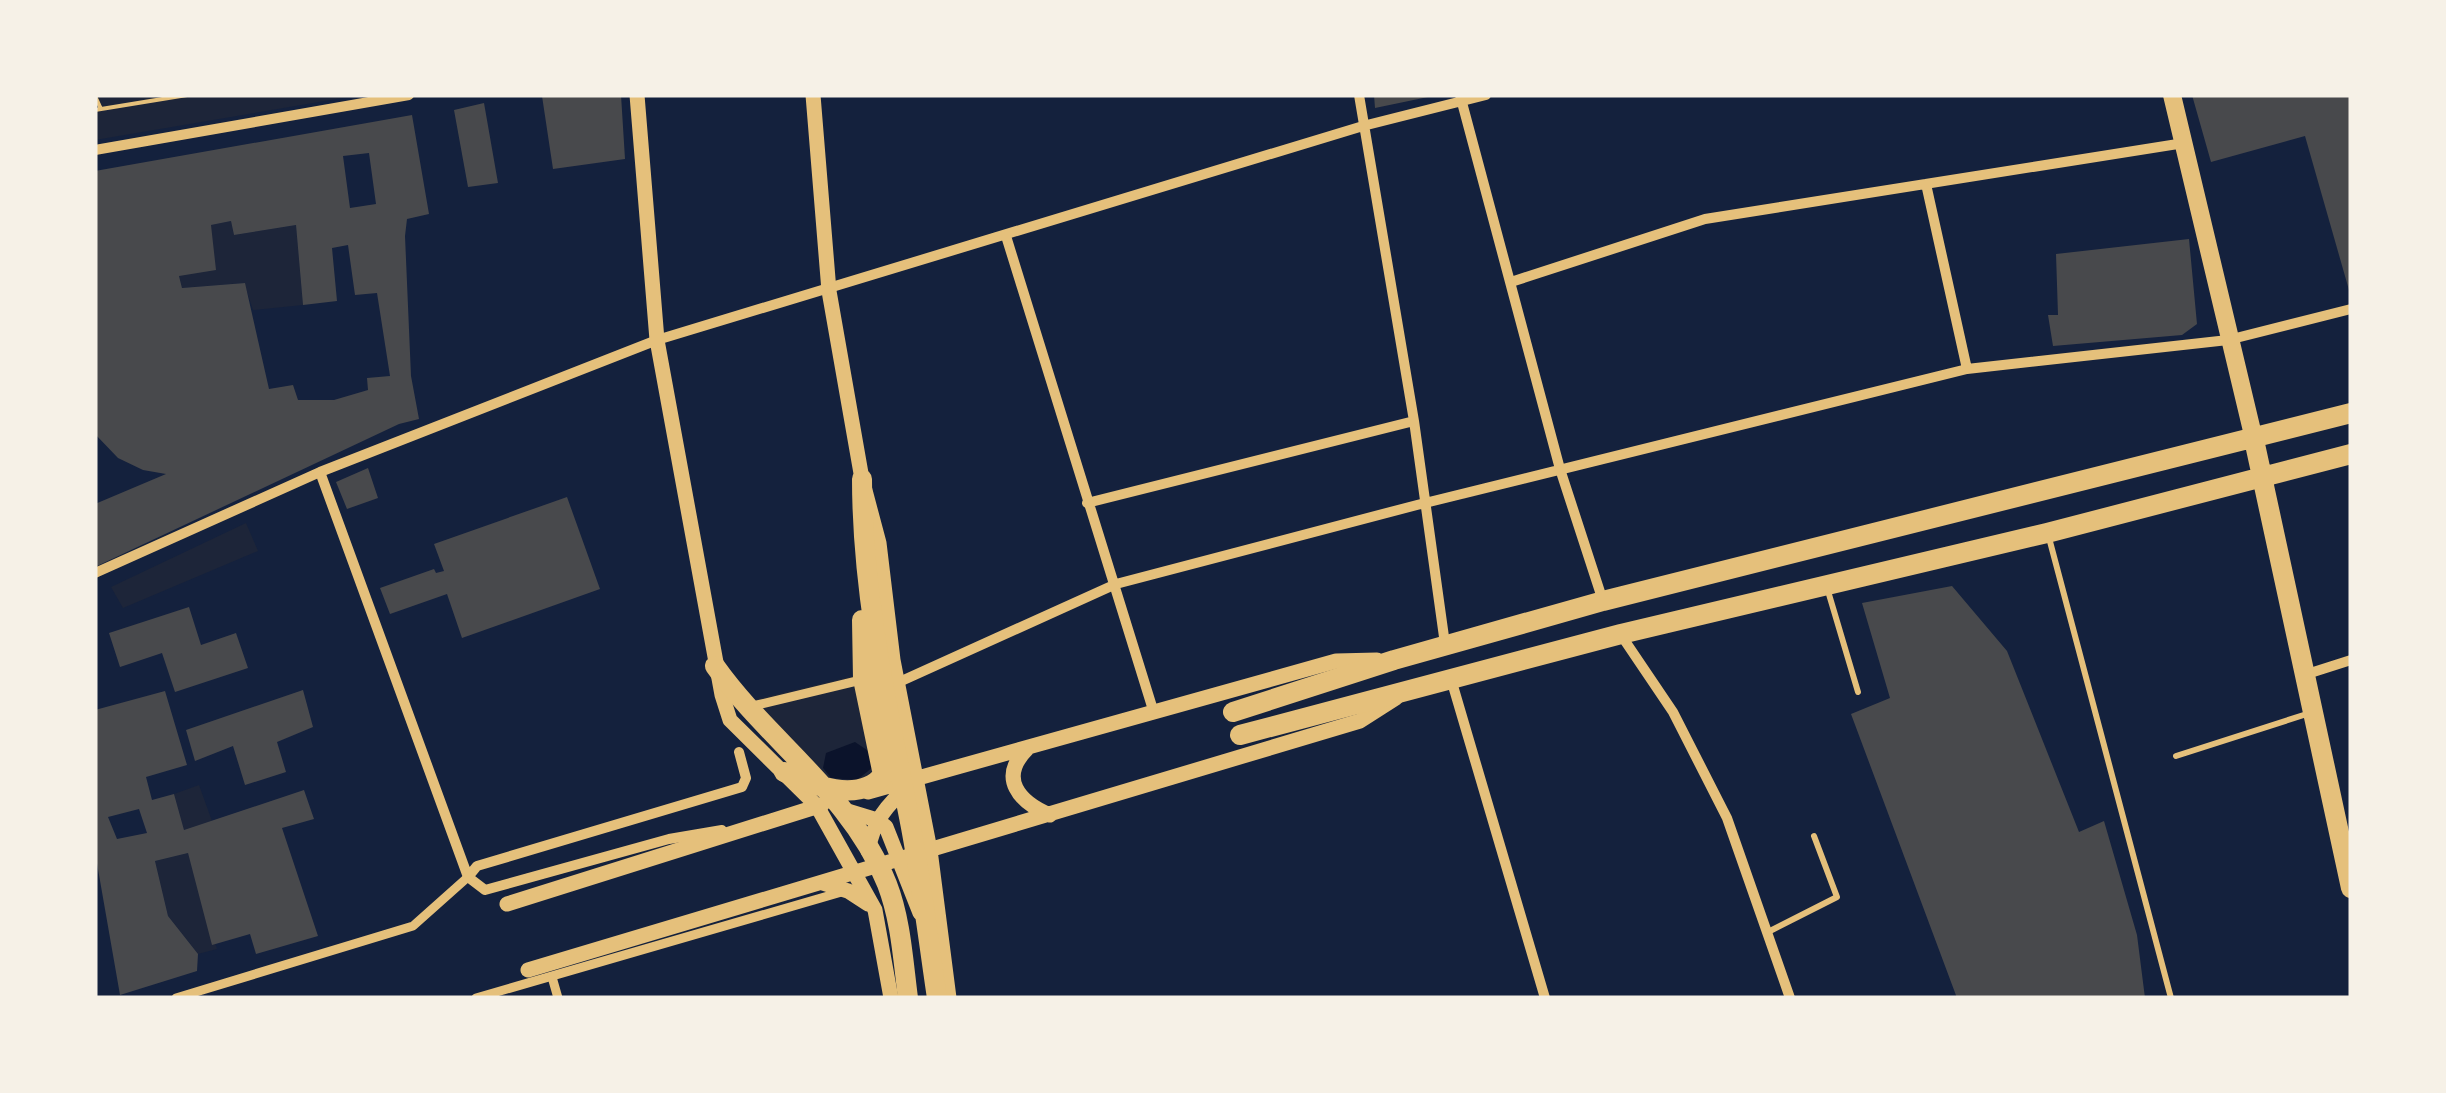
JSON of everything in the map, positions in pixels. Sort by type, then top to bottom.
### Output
[{"type":"main road","points":[[2172,95],[2228,340],[2264,474],[2302,675],[2351,888]]},
{"type":"main road","points":[[1233,712],[1445,644],[1603,600],[2253,434],[2351,413]]},
{"type":"main road","points":[[1240,735],[1620,634],[2048,533],[2351,454]]},
{"type":"main road","points":[[784,772],[839,789],[877,783],[884,766],[863,679],[862,479]]},
{"type":"main road","points":[[862,534],[878,672],[910,822],[938,998]]},
{"type":"main road","points":[[715,666],[830,793],[876,861],[898,921],[908,998]]},
{"type":"street","points":[[95,150],[409,95]]},
{"type":"street","points":[[638,95],[657,340],[715,666],[730,720],[818,806],[861,871],[875,910],[891,998]]},
{"type":"street","points":[[813,95],[829,291],[862,479],[879,542],[898,683],[930,850],[949,998]]},
{"type":"street","points":[[1360,95],[1414,421],[1445,644]]},
{"type":"street","points":[[95,573],[320,472],[657,340],[829,291],[1363,126],[1486,95]]},
{"type":"street","points":[[1461,99],[1560,469],[1603,600]]},
{"type":"street","points":[[1511,282],[1705,219],[2184,143]]},
{"type":"street","points":[[1926,184],[1967,369]]},
{"type":"street","points":[[1006,236],[1154,714]]},
{"type":"street","points":[[898,683],[1116,584],[1425,503],[1967,369],[2228,340],[2351,309]]},
{"type":"street","points":[[1087,503],[1414,421]]},
{"type":"street","points":[[320,472],[468,877],[485,890],[669,839],[738,828]]},
{"type":"street","points":[[1620,634],[1674,712],[1727,818],[1790,998]]},
{"type":"street","points":[[506,904],[738,828],[1336,660],[1394,660]]},
{"type":"street","points":[[2302,675],[2351,660]]},
{"type":"street","points":[[748,703],[863,679]]},
{"type":"street","points":[[1451,679],[1545,998]]},
{"type":"street","points":[[528,970],[1360,721],[1408,691]]},
{"type":"street","points":[[1030,746],[1013,766],[1014,788],[1027,804],[1050,815]]},
{"type":"street","points":[[176,998],[413,926],[477,866],[742,787],[746,778],[739,752]]},
{"type":"street","points":[[778,817],[789,792],[784,772]]},
{"type":"street","points":[[861,871],[877,820],[885,807],[916,779]]},
{"type":"street","points":[[818,806],[877,820],[892,836],[917,908],[944,953]]},
{"type":"street","points":[[822,882],[848,890],[875,910]]},
{"type":"street","points":[[476,998],[848,890]]},
{"type":"street","points":[[552,977],[558,998]]},
{"type":"lane","points":[[2048,533],[2171,998]]},
{"type":"lane","points":[[1826,585],[1858,692]]},
{"type":"lane","points":[[2176,756],[2311,712]]},
{"type":"lane","points":[[1767,932],[1837,898],[1814,836]]},
{"type":"path","points":[[95,96],[98,110],[187,95]]},
{"type":"shaded area","points":[[95,95],[360,95],[95,140]]},
{"type":"shaded area","points":[[231,221],[234,235],[296,225],[303,305],[253,310],[244,283],[182,288],[179,276],[211,225]]},
{"type":"shaded area","points":[[246,523],[258,551],[123,608],[111,587]]},
{"type":"shaded area","points":[[857,675],[873,776],[862,784],[825,780],[748,701]]},
{"type":"shaded area","points":[[855,742],[873,754],[873,767],[857,780],[831,778],[823,768],[826,753]]},
{"type":"shaded area","points":[[199,785],[212,821],[184,830],[174,794]]},
{"type":"shaded area","points":[[188,853],[217,949],[198,954],[168,916],[155,861]]},
{"type":"building","points":[[621,95],[625,159],[553,169],[542,96]]},
{"type":"building","points":[[1374,95],[1428,95],[1428,97],[1375,108]]},
{"type":"building","points":[[2192,95],[2351,95],[2351,297],[2305,136],[2211,162]]},
{"type":"building","points":[[484,103],[498,183],[468,187],[454,110]]},
{"type":"building","points":[[412,115],[429,214],[407,219],[405,236],[411,376],[419,419],[399,424],[95,567],[95,504],[166,474],[143,470],[118,458],[95,434],[95,171]],"holes":[[[369,153],[376,204],[350,208],[343,156]],[[231,221],[234,235],[296,225],[303,305],[337,301],[332,248],[348,245],[355,295],[377,293],[390,376],[367,378],[368,390],[334,400],[298,400],[293,385],[269,389],[245,283],[182,288],[179,276],[216,270],[211,225]]]},
{"type":"building","points":[[2189,239],[2197,324],[2182,335],[2053,346],[2048,315],[2058,315],[2056,254]]},
{"type":"building","points":[[368,468],[378,498],[347,509],[336,482]]},
{"type":"building","points":[[567,497],[600,589],[462,638],[447,594],[390,614],[380,588],[434,569],[436,573],[444,571],[434,544]]},
{"type":"building","points":[[1952,586],[2007,651],[2079,832],[2104,821],[2137,935],[2145,998],[1957,998],[1851,714],[1890,698],[1862,603]]},
{"type":"building","points":[[189,607],[201,645],[236,633],[248,668],[175,692],[162,653],[120,667],[109,633]]},
{"type":"building","points":[[303,690],[313,727],[277,742],[286,772],[245,785],[233,746],[195,761],[186,730]]},
{"type":"building","points":[[165,691],[187,765],[146,777],[152,800],[174,794],[184,830],[304,790],[314,819],[282,828],[318,936],[256,954],[250,934],[212,945],[188,853],[155,861],[168,916],[198,954],[197,971],[120,995],[95,852],[95,710]],"holes":[[[139,809],[147,833],[117,839],[108,817]]]}]
